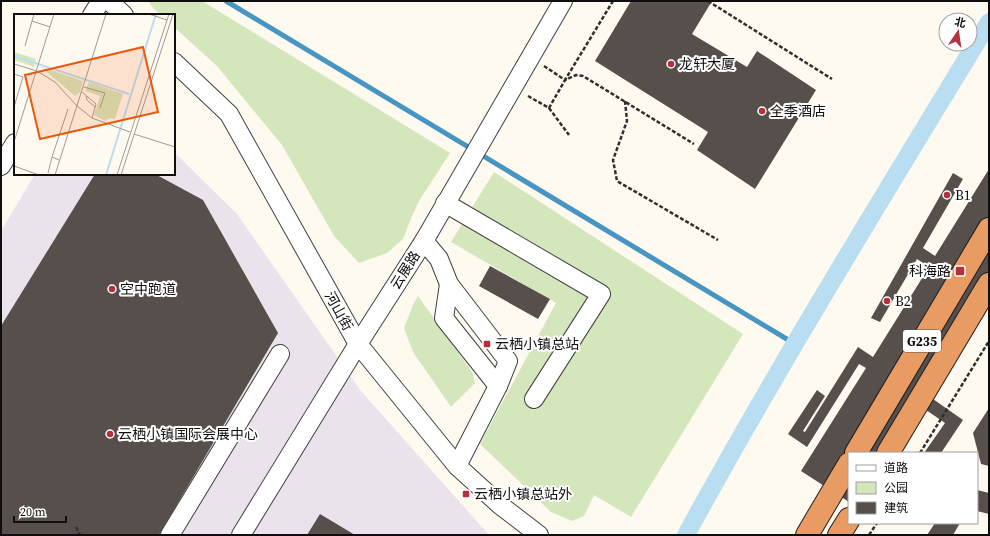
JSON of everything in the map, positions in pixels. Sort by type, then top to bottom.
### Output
[{"type":"highway","name":"G235","points":[[857,452],[989,229]]},
{"type":"highway","name":"G235","points":[[889,452],[989,284]]},
{"type":"highway","points":[[807,535],[848,466]]},
{"type":"highway","points":[[839,535],[848,521]]},
{"type":"street","points":[[93,14],[100,1]]},
{"type":"street","points":[[109,1],[123,14]]},
{"type":"street","name":"云展路","points":[[241,535],[358,344],[424,241],[563,1]]},
{"type":"street","name":"河山街","points":[[175,63],[229,114],[358,344],[457,466],[500,504],[539,535]]},
{"type":"street","points":[[1,166],[14,145]]},
{"type":"street","points":[[445,203],[600,294],[534,399]]},
{"type":"street","points":[[424,241],[440,259],[449,284],[508,361],[498,386],[457,466]]},
{"type":"street","points":[[449,284],[444,318],[498,386]]},
{"type":"street","points":[[170,535],[280,354]]},
{"type":"path","points":[[548,108],[613,1]]},
{"type":"path","points":[[708,1],[832,79]]},
{"type":"path","points":[[565,80],[576,75],[583,76],[694,144]]},
{"type":"path","points":[[559,76],[565,80]]},
{"type":"path","points":[[513,88],[548,108],[568,135]]},
{"type":"path","points":[[625,101],[627,122],[613,160],[617,180],[718,240]]},
{"type":"path","points":[[921,452],[989,341]]},
{"type":"path","points":[[869,535],[876,524]]},
{"type":"path","points":[[76,527],[80,535]]},
{"type":"shaded area","name":"云栖小镇国际会展中心","points":[[175,153],[237,214],[361,391],[489,535],[1,535],[1,231],[34,175],[175,175]]},
{"type":"green space","points":[[148,1],[202,1],[450,153],[419,201],[403,239],[387,253],[359,263],[334,236],[282,145],[217,66],[175,28],[175,14],[160,14]]},
{"type":"green space","points":[[494,172],[743,334],[631,517],[594,495],[584,516],[572,521],[551,512],[480,444],[556,303],[451,242]]},
{"type":"green space","points":[[418,296],[472,372],[475,383],[451,407],[413,352],[404,328]]},
{"type":"building","points":[[631,1],[712,1],[692,34],[747,67],[757,51],[816,90],[755,189],[697,150],[708,132],[595,61]]},
{"type":"building","name":"科海路","points":[[989,169],[989,285],[923,392],[963,420],[942,452],[925,452],[945,423],[916,403],[886,452],[848,452],[848,501],[801,471],[866,368],[859,364],[807,447],[788,434],[817,390],[825,396],[803,431],[805,432],[858,347],[873,357],[929,267],[917,259],[880,322],[871,318],[953,173],[963,179],[923,248],[935,256]]},
{"type":"building","name":"云栖小镇国际会展中心","points":[[94,175],[157,175],[203,200],[278,333],[159,535],[1,535],[1,326]]},
{"type":"building","points":[[490,266],[550,299],[538,319],[479,286]]},
{"type":"building","points":[[989,408],[989,466],[981,464],[973,433]]},
{"type":"building","points":[[978,490],[989,493],[989,514],[978,511]]},
{"type":"building","points":[[320,514],[355,535],[307,535]]},
{"type":"building","points":[[934,524],[959,524],[953,535],[927,535]]},
{"type":"waterway","points":[[226,1],[795,344]]},
{"type":"waterway","points":[[686,535],[796,341],[989,22]]},
{"type":"place","name":"龙轩大厦","points":[[671,64]]},
{"type":"place","name":"全季酒店","points":[[762,111]]},
{"type":"place","name":"B1","points":[[947,195]]},
{"type":"place","name":"科海路","points":[[960,271]]},
{"type":"place","name":"空中跑道","points":[[112,289]]},
{"type":"place","name":"B2","points":[[887,301]]},
{"type":"place","name":"云栖小镇总站","points":[[487,344]]},
{"type":"place","name":"云栖小镇国际会展中心","points":[[110,434]]},
{"type":"place","name":"云栖小镇总站外","points":[[466,494]]}]
